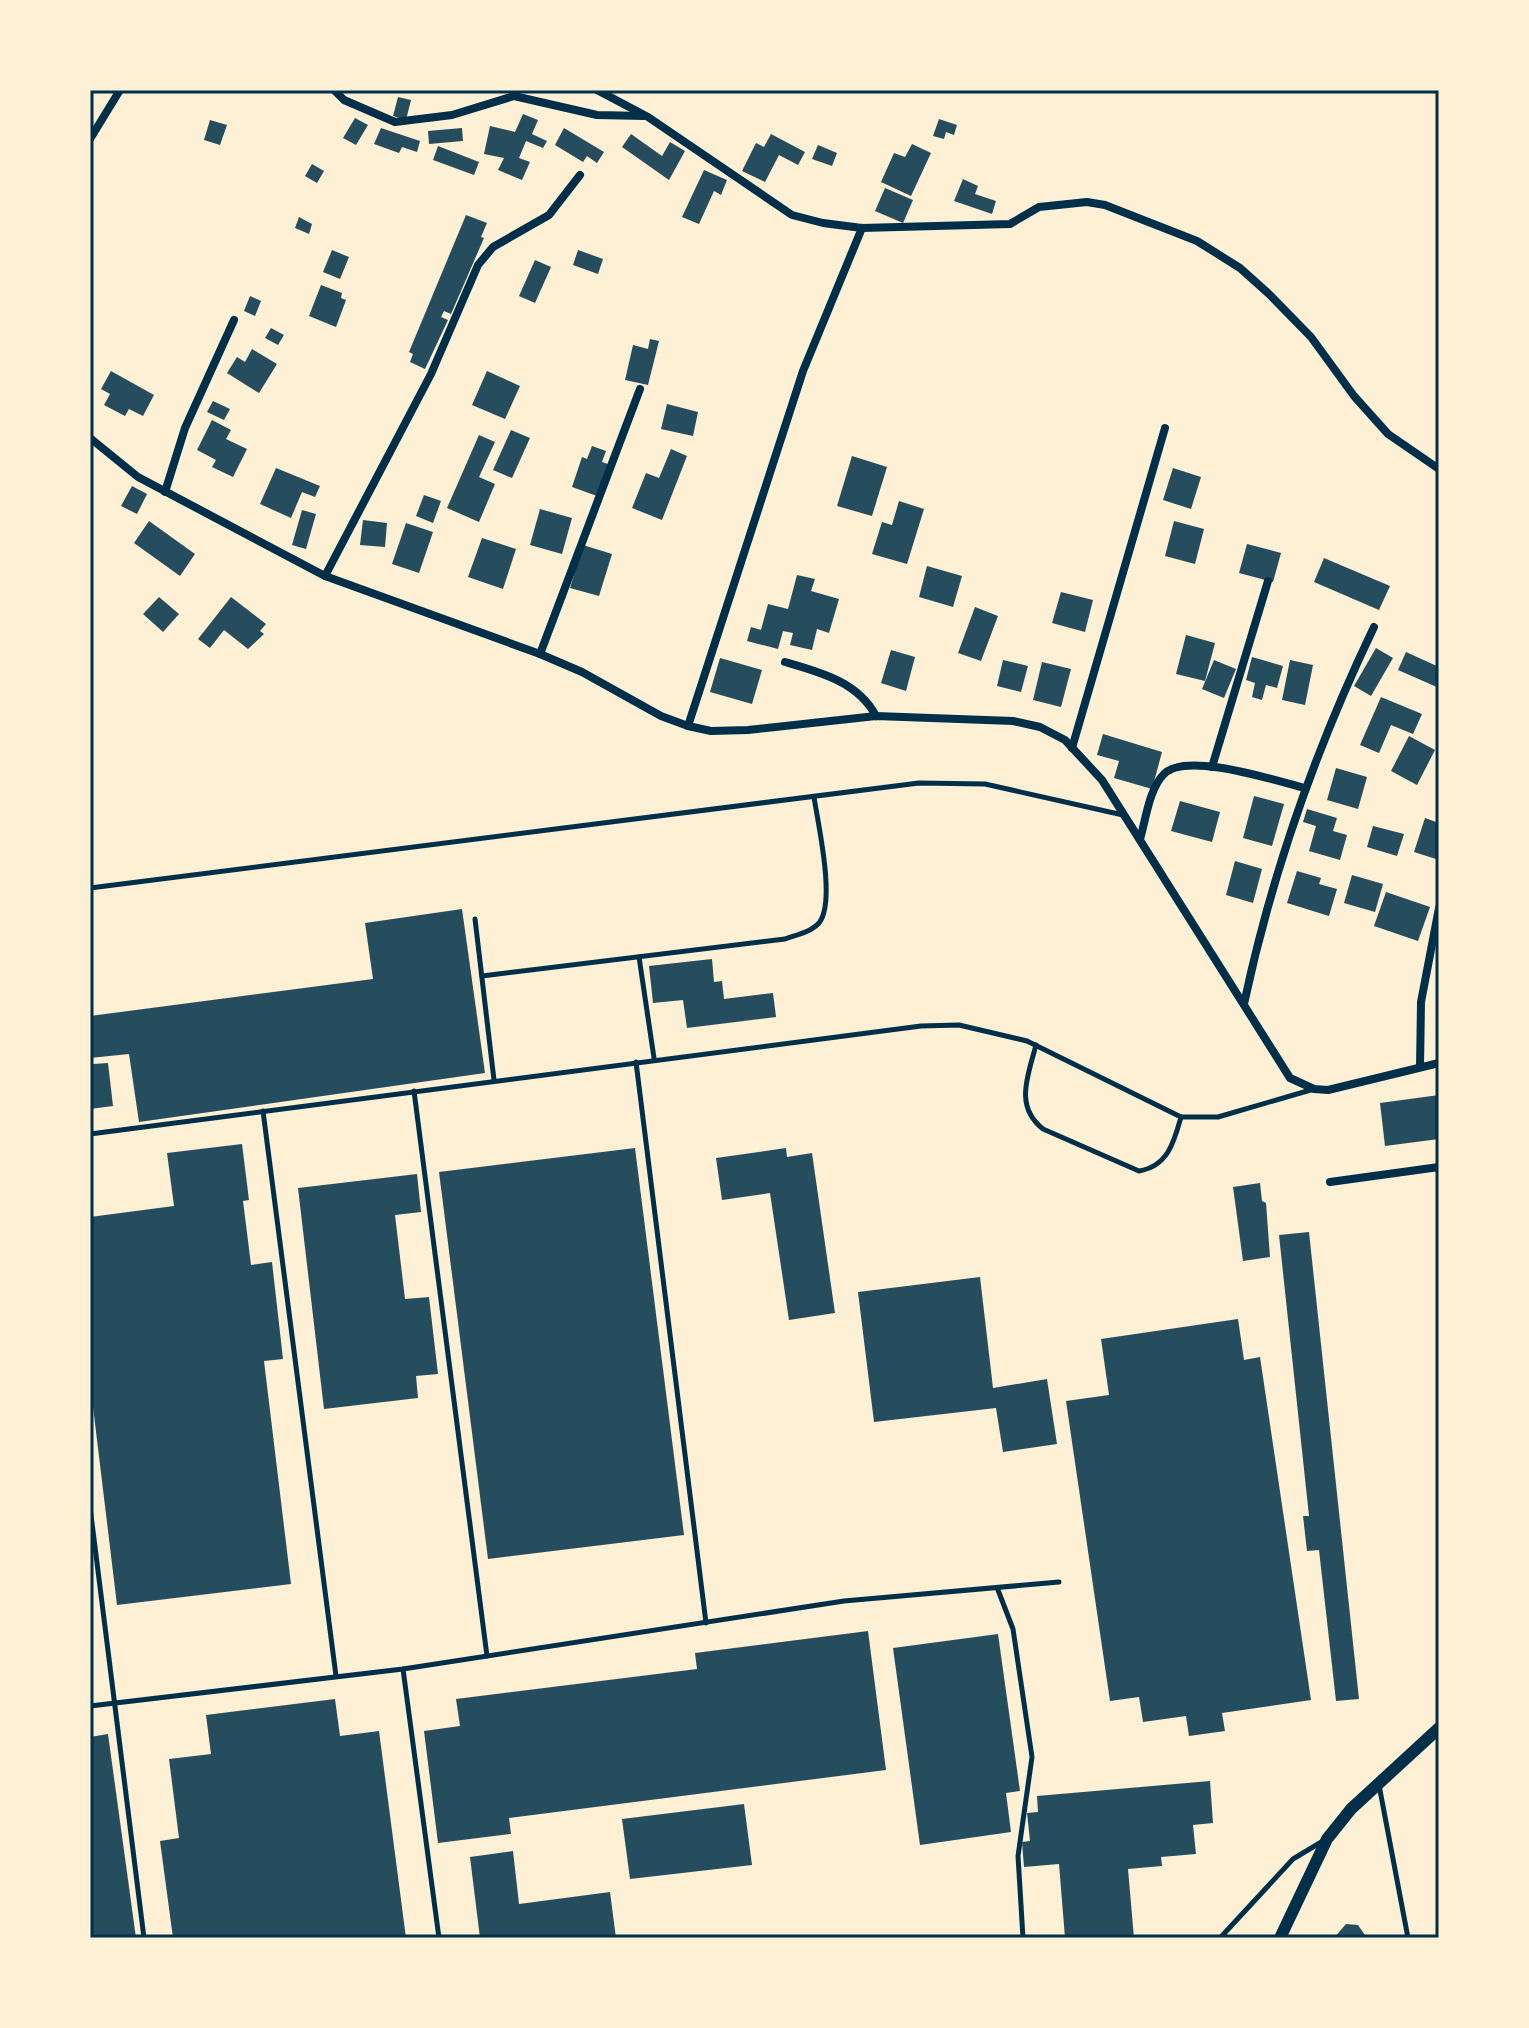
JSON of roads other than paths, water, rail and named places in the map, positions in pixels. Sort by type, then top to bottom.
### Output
[{"type":"street","points":[[90,139],[120,90]]},
{"type":"street","points":[[334,90],[357,107],[395,122],[452,115],[514,96],[597,115],[648,117]]},
{"type":"street","points":[[597,90],[648,117],[792,215],[862,228],[1010,224],[1039,207],[1087,202],[1105,205],[1197,241],[1240,268],[1269,294],[1311,337],[1354,396],[1388,434],[1439,469]]},
{"type":"street","points":[[325,576],[431,374],[478,265],[493,247],[549,215],[580,175]]},
{"type":"street","points":[[688,726],[803,371],[862,228]]},
{"type":"street","points":[[165,492],[185,428],[234,320]]},
{"type":"street","points":[[540,654],[640,389]]},
{"type":"street","points":[[1072,748],[1165,428]]},
{"type":"street","points":[[90,438],[118,464],[165,492],[325,576],[540,654],[582,672],[661,716],[688,726],[711,731],[748,730],[876,716],[1013,721],[1040,727],[1072,748],[1102,780],[1290,1078],[1314,1089],[1328,1090],[1439,1063]]},
{"type":"street","points":[[1212,767],[1268,581]]},
{"type":"street","points":[[1244,1004],[1271,886],[1305,788],[1374,627]]},
{"type":"street","points":[[785,662],[823,673],[847,686],[867,700],[876,716]]},
{"type":"street","points":[[1140,839],[1155,786],[1164,774],[1183,765],[1212,767],[1305,788]]},
{"type":"street","points":[[1420,1067],[1421,1002],[1439,908]]},
{"type":"street","points":[[1330,1182],[1439,1167]]},
{"type":"street","points":[[1280,1938],[1327,1839],[1351,1809],[1439,1728]]},
{"type":"lane","points":[[90,888],[954,781],[1031,793],[1125,816]]},
{"type":"lane","points":[[482,976],[785,939],[818,925],[825,911],[826,895],[814,797]]},
{"type":"lane","points":[[475,919],[494,1080]]},
{"type":"lane","points":[[639,957],[654,1058]]},
{"type":"lane","points":[[90,1134],[654,1058],[921,1026],[959,1025],[992,1030],[1036,1045],[1181,1117],[1218,1117],[1285,1101],[1314,1089]]},
{"type":"lane","points":[[1036,1045],[1024,1101],[1032,1120],[1043,1129],[1139,1171],[1160,1162],[1173,1145],[1181,1117]]},
{"type":"lane","points":[[636,1062],[706,1623]]},
{"type":"lane","points":[[414,1091],[487,1656]]},
{"type":"lane","points":[[263,1111],[336,1676]]},
{"type":"lane","points":[[90,1507],[144,1938]]},
{"type":"lane","points":[[90,1706],[403,1669],[844,1601],[998,1590],[1059,1582]]},
{"type":"lane","points":[[998,1590],[1013,1629],[1032,1757],[1018,1856],[1023,1938]]},
{"type":"lane","points":[[403,1669],[439,1938]]},
{"type":"lane","points":[[1379,1784],[1408,1938]]},
{"type":"lane","points":[[1220,1938],[1293,1859],[1327,1839]]}]
